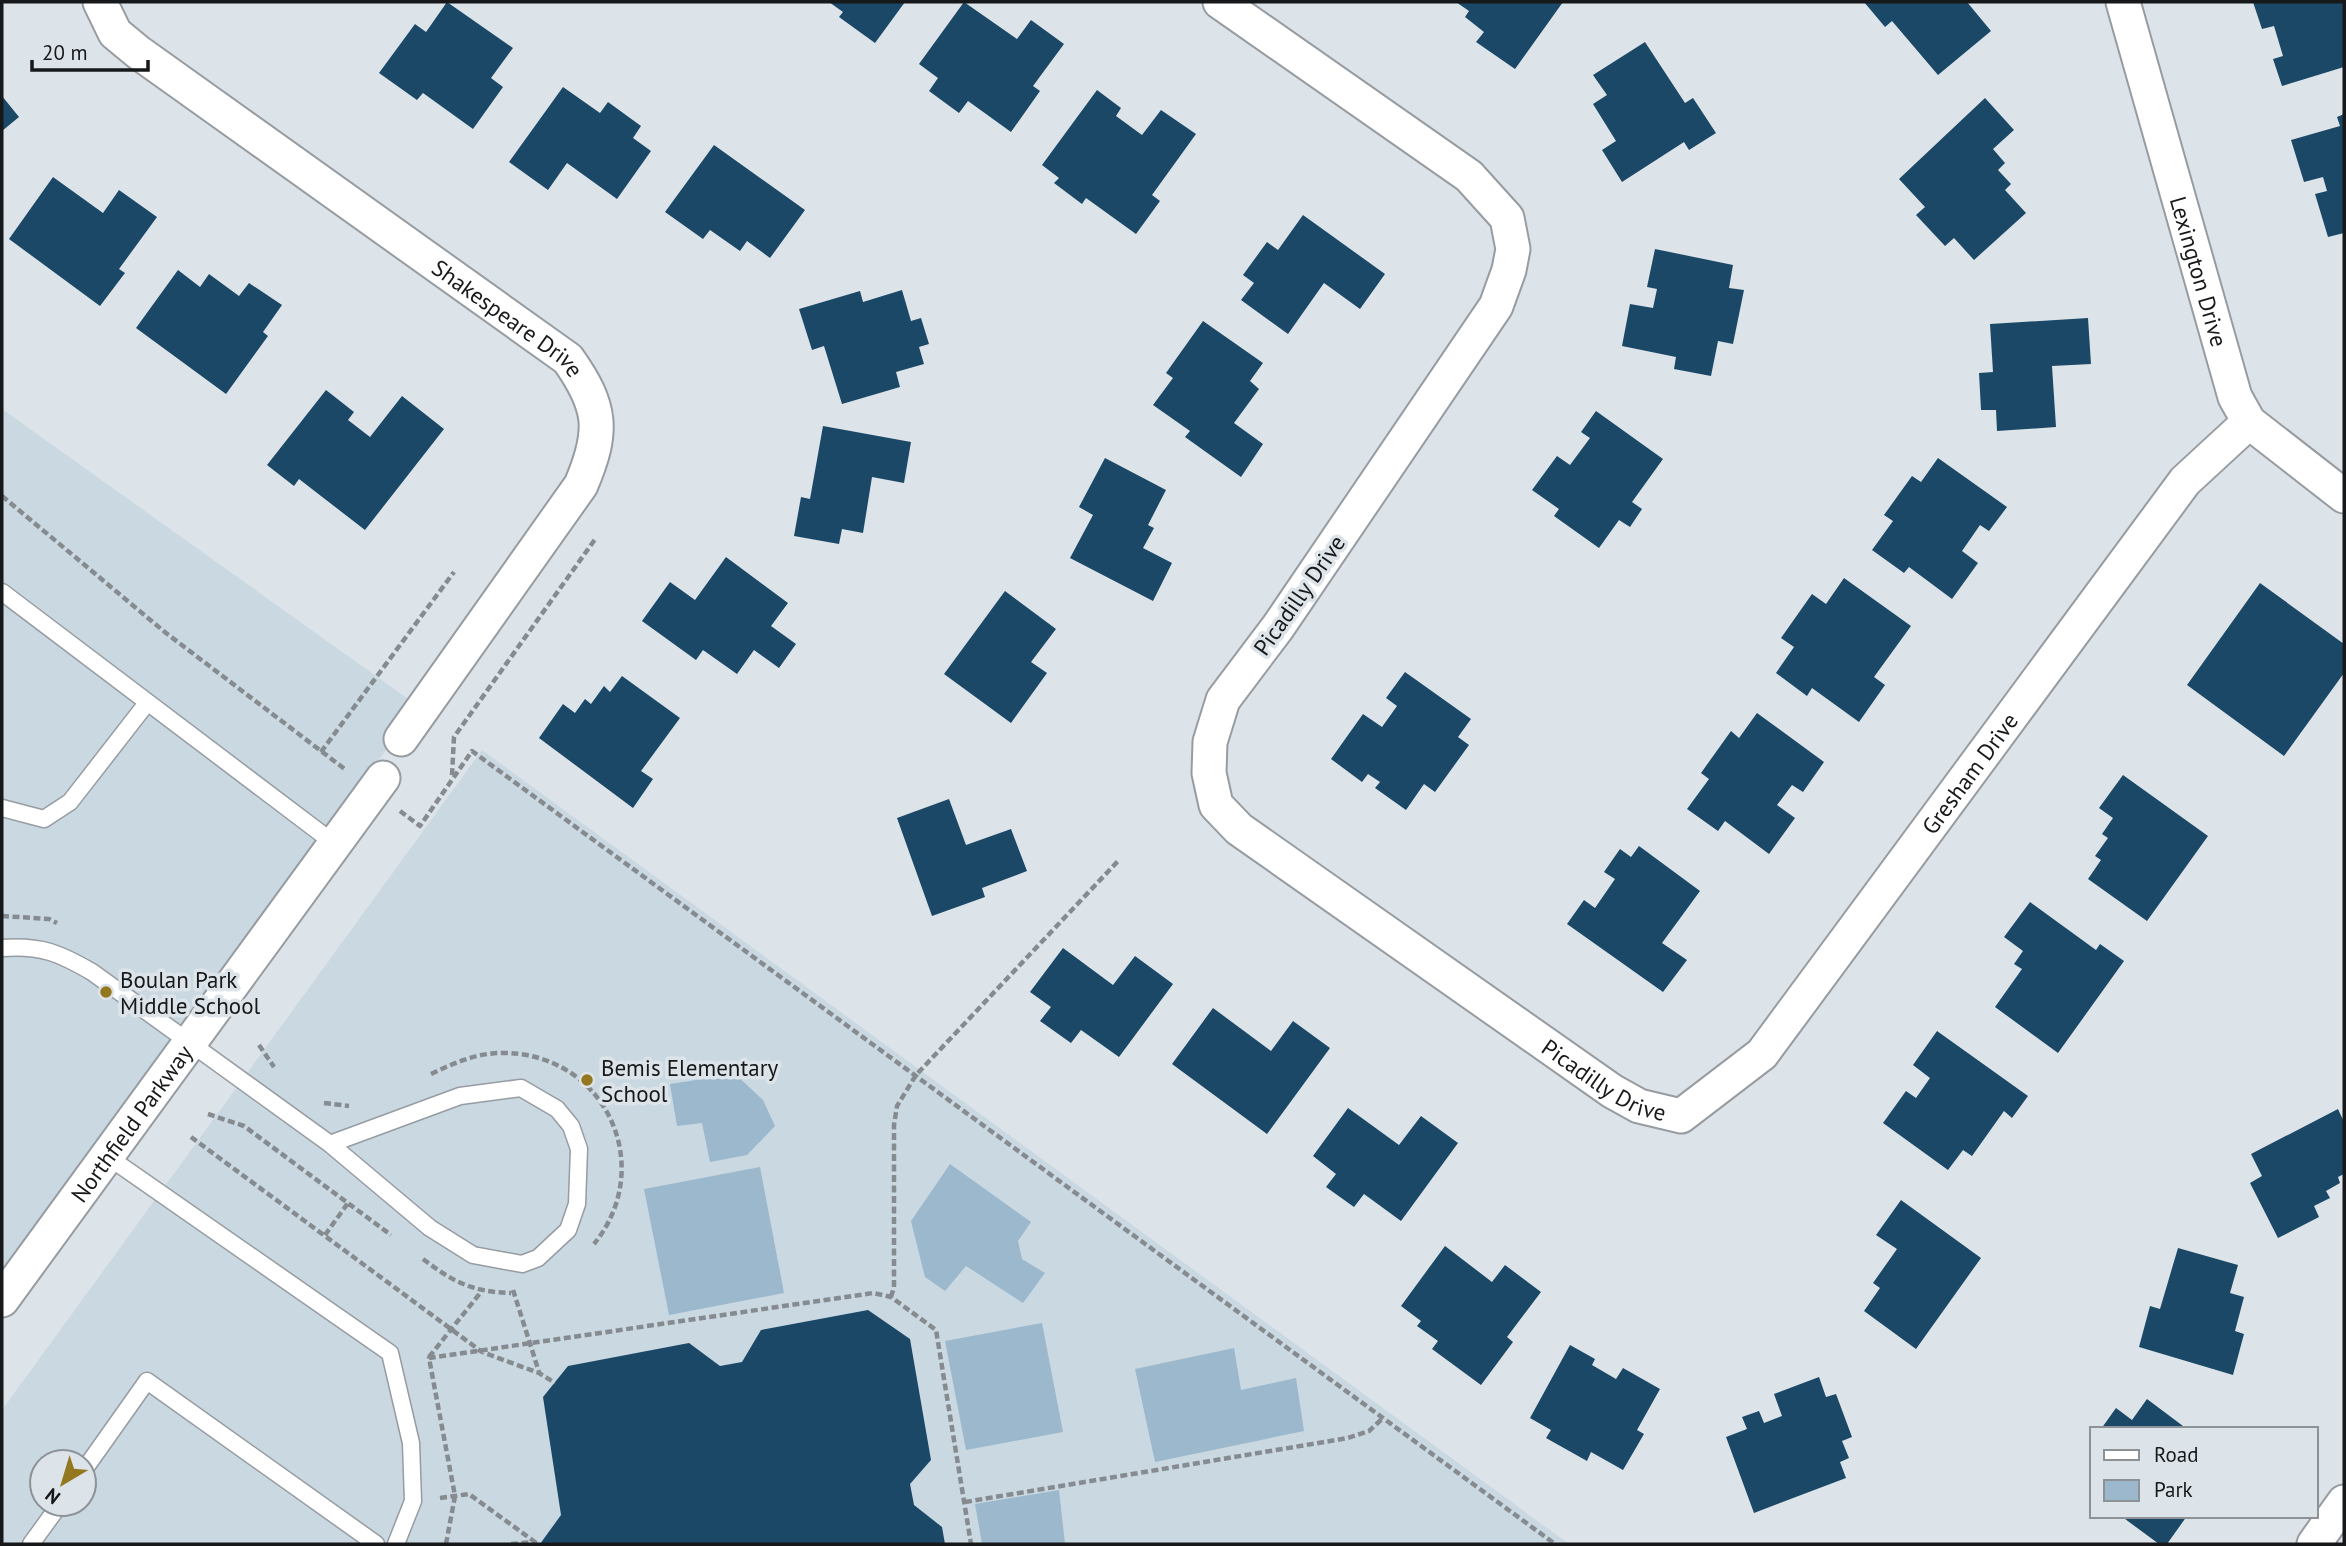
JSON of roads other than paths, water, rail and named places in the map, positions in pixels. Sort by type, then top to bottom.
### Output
[{"type":"street","name":"Shakespeare Drive","points":[[100,2],[115,33],[138,52],[568,359],[587,386],[596,415],[595,453],[581,485],[401,739]]},
{"type":"street","name":"Picadilly Drive","points":[[1220,2],[1469,176],[1507,218],[1513,249],[1509,270],[1496,306],[1278,627],[1223,700],[1210,742],[1209,773],[1216,805],[1239,829],[1612,1091],[1639,1106],[1681,1116]]},
{"type":"street","name":"Lexington Drive","points":[[2123,2],[2235,397],[2249,422],[2344,496]]},
{"type":"street","name":"Gresham Drive","points":[[1681,1116],[1762,1054],[2185,481],[2249,422]]},
{"type":"street","name":"Northfield Parkway","points":[[2,1300],[383,778]]},
{"type":"street","points":[[2314,1544],[2344,1502]]},
{"type":"lane","points":[[2,592],[335,844]]},
{"type":"lane","points":[[2,807],[44,819],[70,802],[147,703]]},
{"type":"lane","points":[[2,948],[55,951],[102,979],[330,1144],[430,1228],[473,1255],[502,1263],[522,1264],[538,1258],[568,1230],[577,1204],[579,1149],[571,1126],[546,1101],[521,1088],[460,1096],[330,1144]]},
{"type":"lane","points":[[107,1156],[390,1353],[411,1443],[413,1501],[396,1544]]},
{"type":"lane","points":[[98,1450],[147,1381],[376,1544]]},
{"type":"lane","points":[[31,1544],[50,1518]]},
{"type":"place","name":"Boulan Park Middle School","points":[[106,992]]},
{"type":"place","name":"Bemis Elementary School","points":[[587,1080]]}]
